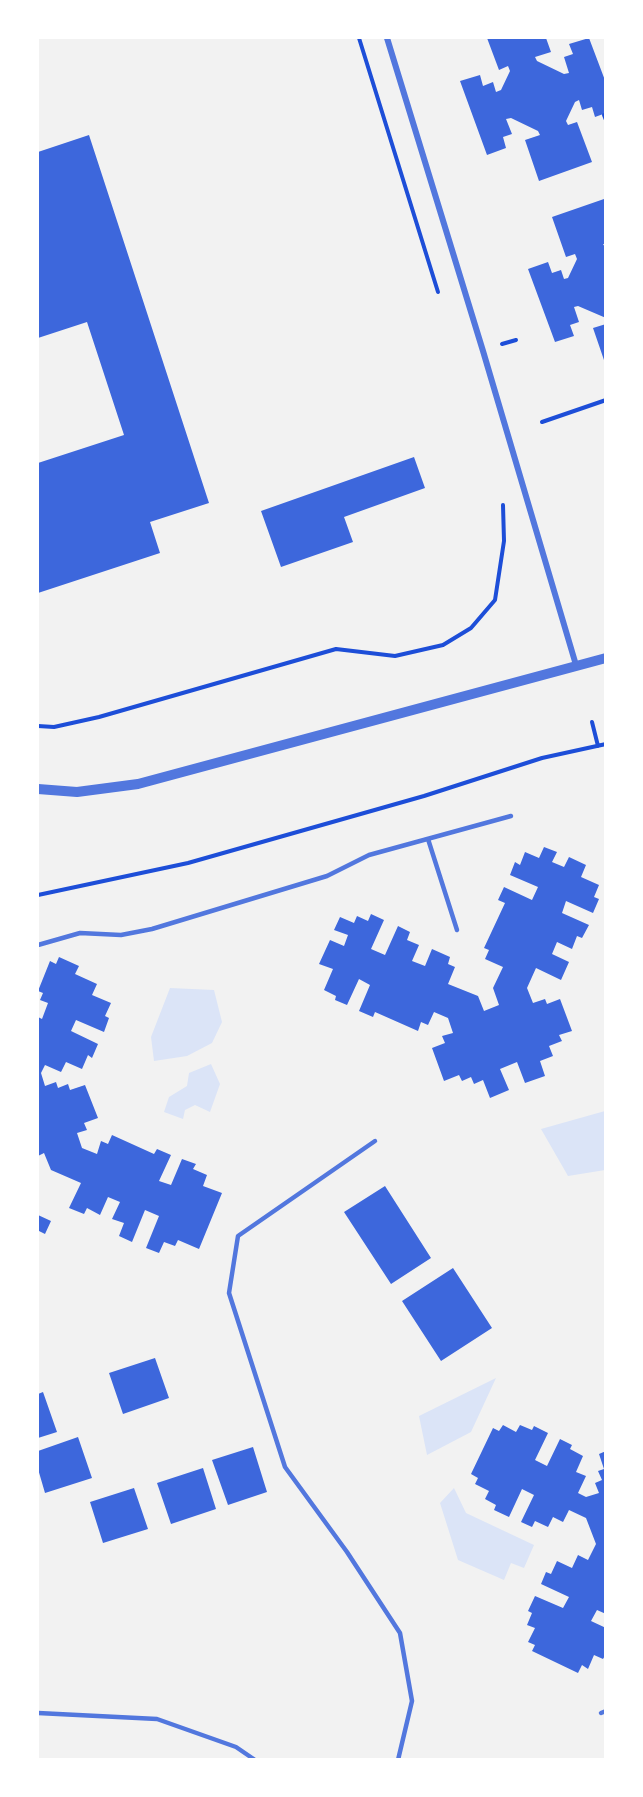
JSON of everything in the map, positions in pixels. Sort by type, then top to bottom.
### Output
[{"type":"street","points":[[387,38],[477,330],[576,665]]},
{"type":"street","points":[[38,789],[76,792],[138,784],[606,658]]},
{"type":"lane","points":[[38,945],[80,933],[121,935],[152,929],[327,876],[369,855],[511,816]]},
{"type":"lane","points":[[428,839],[457,930]]},
{"type":"lane","points":[[375,1141],[238,1236],[229,1293],[285,1467],[347,1552],[400,1633],[412,1701],[398,1760]]},
{"type":"lane","points":[[38,1713],[157,1719],[236,1747],[255,1760]]},
{"type":"path","points":[[359,38],[441,301]]},
{"type":"path","points":[[604,115],[606,120]]},
{"type":"path","points":[[542,422],[606,400]]},
{"type":"path","points":[[38,726],[54,727],[99,717],[336,649],[395,656],[443,645],[471,628],[495,600],[504,541],[502,498]]},
{"type":"path","points":[[592,722],[598,746]]},
{"type":"path","points":[[38,895],[188,863],[424,796],[542,758],[606,744]]},
{"type":"shaded area","points":[[170,988],[214,990],[222,1022],[212,1043],[187,1056],[154,1061],[151,1037]]},
{"type":"shaded area","points":[[211,1064],[220,1084],[210,1112],[195,1105],[185,1110],[183,1119],[164,1112],[169,1097],[187,1086],[189,1073]]},
{"type":"shaded area","points":[[605,1111],[605,1170],[568,1176],[541,1129]]},
{"type":"shaded area","points":[[496,1378],[471,1432],[427,1455],[419,1416]]},
{"type":"shaded area","points":[[454,1488],[466,1513],[534,1545],[524,1568],[511,1563],[504,1580],[458,1560],[440,1503]]},
{"type":"building","points":[[487,38],[546,38],[551,52],[535,57],[537,61],[564,74],[569,73],[564,57],[573,54],[569,44],[589,38],[606,83],[606,113],[595,117],[592,107],[582,110],[579,100],[575,102],[566,121],[568,125],[577,122],[592,162],[539,181],[525,140],[540,135],[538,131],[511,118],[506,119],[512,134],[503,137],[506,148],[487,155],[460,81],[480,75],[483,86],[493,82],[496,92],[501,90],[510,71],[508,66],[499,70]]},
{"type":"building","points":[[89,135],[209,503],[150,522],[160,553],[38,593],[38,463],[124,435],[87,322],[38,338],[38,152]]},
{"type":"building","points":[[604,199],[606,204],[606,244],[603,244],[606,249],[606,318],[578,306],[574,307],[579,322],[570,325],[574,336],[555,342],[528,269],[548,262],[552,273],[561,270],[564,279],[568,278],[577,259],[575,254],[566,257],[552,217]]},
{"type":"building","points":[[606,324],[606,363],[605,363],[593,328]]},
{"type":"building","points":[[414,457],[425,488],[344,517],[353,542],[281,567],[261,511]]},
{"type":"building","points":[[544,847],[557,852],[552,862],[564,867],[569,857],[586,865],[581,877],[599,885],[594,897],[599,899],[593,913],[566,901],[562,913],[589,925],[582,938],[577,936],[572,949],[557,942],[552,954],[569,962],[561,980],[536,968],[527,988],[533,1003],[545,999],[547,1004],[560,999],[572,1031],[559,1035],[562,1041],[549,1046],[553,1056],[540,1061],[545,1076],[525,1083],[517,1062],[500,1069],[509,1090],[490,1098],[483,1080],[474,1084],[471,1077],[462,1081],[459,1075],[444,1081],[432,1048],[445,1043],[442,1036],[453,1033],[448,1018],[434,1012],[428,1025],[421,1022],[418,1031],[375,1012],[373,1017],[359,1011],[370,985],[359,979],[347,1005],[335,1000],[336,996],[324,990],[333,969],[319,964],[330,940],[344,946],[348,935],[334,930],[340,917],[354,923],[357,916],[368,921],[371,914],[384,920],[371,949],[385,955],[398,926],[410,932],[407,940],[419,945],[412,961],[425,966],[432,949],[450,957],[448,964],[455,967],[448,984],[478,996],[484,1011],[499,1005],[493,988],[503,967],[485,959],[489,950],[484,948],[505,903],[498,900],[504,887],[532,900],[538,887],[510,875],[515,862],[520,865],[525,852],[539,858]]},
{"type":"building","points":[[59,957],[79,966],[75,974],[97,984],[92,995],[111,1003],[105,1016],[109,1018],[104,1032],[76,1020],[71,1031],[98,1044],[92,1058],[88,1055],[82,1069],[66,1062],[61,1072],[45,1065],[41,1073],[45,1086],[56,1082],[58,1088],[68,1084],[70,1090],[85,1085],[98,1118],[84,1123],[87,1130],[77,1133],[82,1148],[97,1154],[101,1141],[108,1144],[112,1135],[154,1154],[157,1149],[171,1155],[159,1181],[171,1185],[182,1159],[196,1164],[193,1169],[207,1175],[203,1186],[222,1193],[199,1249],[178,1240],[175,1246],[164,1242],[159,1253],[146,1248],[159,1216],[145,1210],[132,1242],[119,1236],[124,1223],[112,1219],[120,1202],[108,1197],[100,1215],[87,1208],[84,1214],[69,1208],[81,1183],[51,1170],[44,1153],[38,1156],[38,1017],[42,1019],[48,1003],[40,1000],[43,993],[38,991],[50,961],[56,964]]},
{"type":"building","points":[[385,1186],[431,1258],[391,1284],[344,1212]]},
{"type":"building","points":[[38,1215],[51,1221],[45,1234],[39,1231],[38,1236]]},
{"type":"building","points":[[453,1268],[492,1328],[441,1361],[402,1301]]},
{"type":"building","points":[[155,1358],[169,1398],[123,1414],[109,1373]]},
{"type":"building","points":[[43,1392],[57,1432],[38,1438],[38,1394]]},
{"type":"building","points":[[503,1425],[516,1432],[520,1425],[532,1430],[534,1426],[548,1433],[535,1460],[547,1466],[560,1439],[572,1445],[570,1449],[583,1456],[576,1472],[586,1476],[578,1493],[586,1497],[599,1493],[595,1483],[602,1480],[598,1471],[604,1469],[599,1454],[606,1451],[606,1614],[597,1610],[591,1621],[606,1628],[606,1654],[603,1659],[594,1655],[588,1669],[582,1665],[578,1673],[532,1651],[535,1645],[528,1642],[535,1628],[527,1625],[532,1613],[528,1611],[535,1596],[563,1608],[569,1597],[541,1584],[546,1572],[551,1574],[557,1561],[572,1568],[578,1555],[588,1560],[596,1544],[586,1518],[569,1510],[563,1522],[553,1517],[548,1527],[535,1521],[532,1527],[521,1522],[534,1495],[522,1489],[509,1517],[494,1510],[496,1505],[485,1499],[489,1491],[475,1484],[478,1478],[471,1474],[493,1428],[499,1431]]},
{"type":"building","points":[[78,1437],[92,1478],[45,1493],[38,1469],[38,1451]]},
{"type":"building","points":[[253,1447],[267,1492],[228,1505],[212,1460]]},
{"type":"building","points":[[203,1468],[216,1509],[171,1524],[157,1483]]},
{"type":"building","points":[[134,1488],[148,1529],[103,1543],[90,1502]]}]
